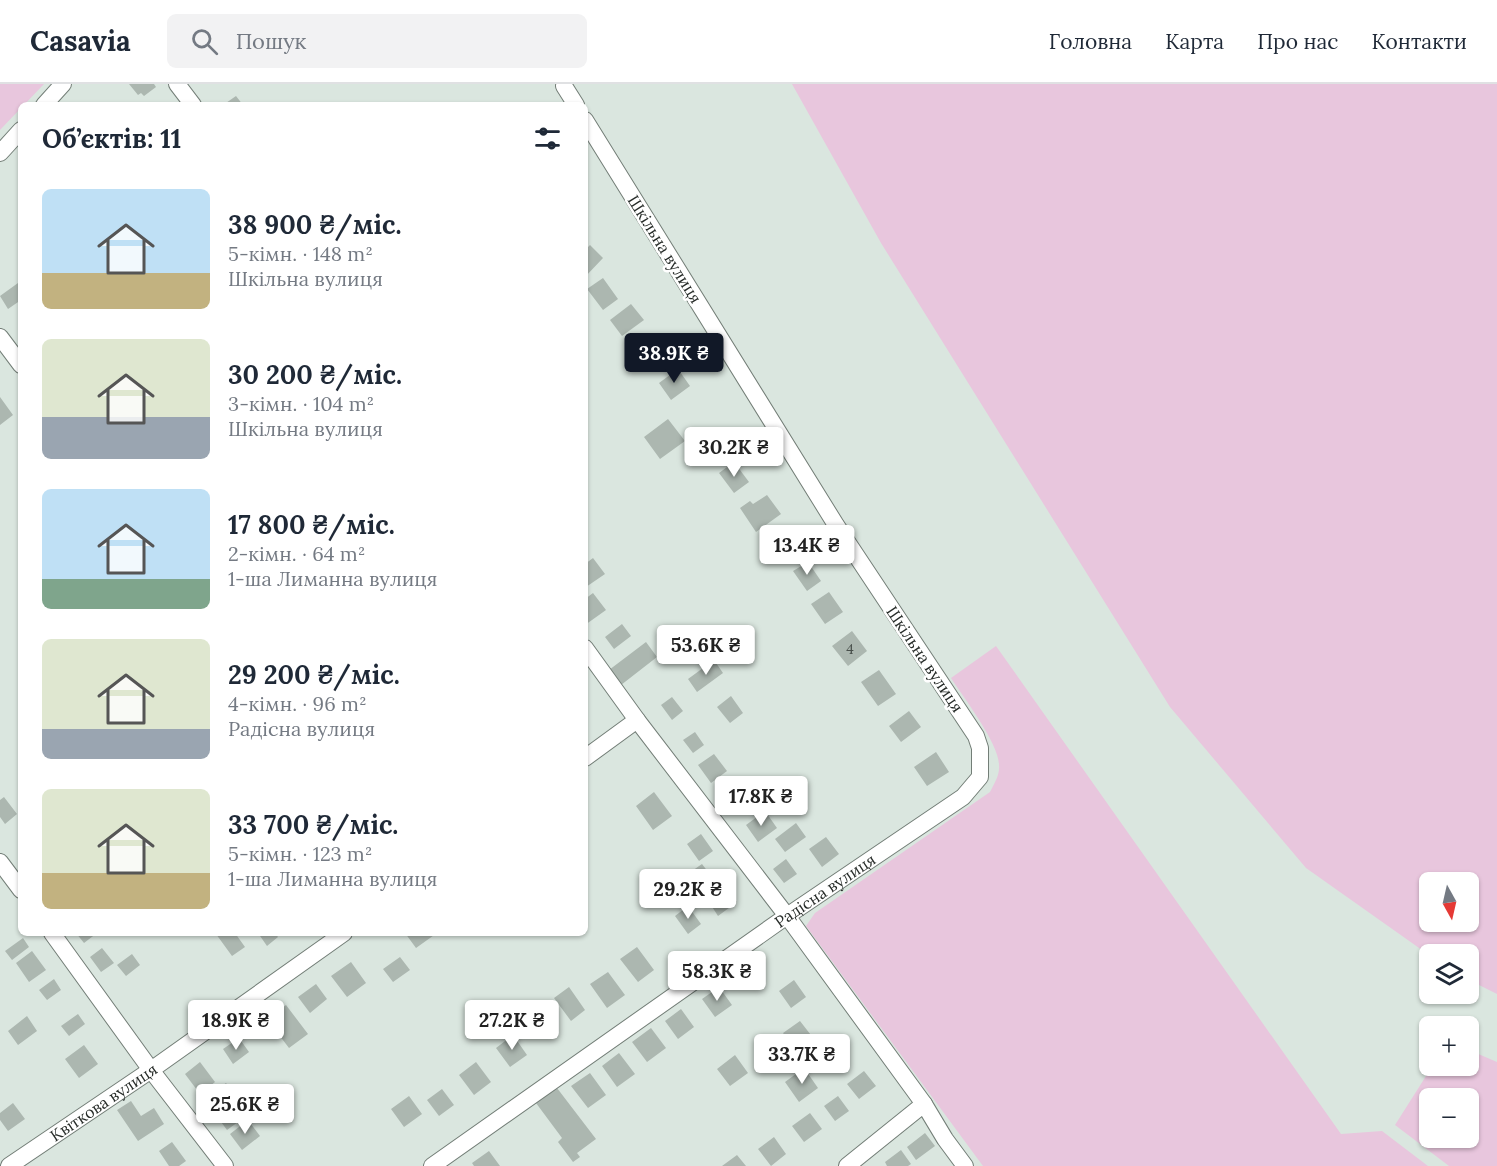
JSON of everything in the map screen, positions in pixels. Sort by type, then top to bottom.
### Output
[{"type":"street","points":[[47,102],[63,84]]},
{"type":"street","points":[[177,84],[191,102]]},
{"type":"street","points":[[564,86],[574,102]]},
{"type":"street","name":"Шкільна вулиця","points":[[588,125],[836,525],[972,729],[980,748],[980,777]]},
{"type":"street","points":[[0,153],[18,133]]},
{"type":"street","points":[[0,337],[18,361]]},
{"type":"street","points":[[588,652],[787,916],[924,1104],[965,1166]]},
{"type":"street","points":[[588,756],[637,720]]},
{"type":"street","name":"Радісна вулиця","points":[[432,1166],[787,916],[963,797],[974,787],[980,777]]},
{"type":"street","points":[[0,862],[18,886]]},
{"type":"street","points":[[54,936],[151,1070],[225,1166]]},
{"type":"street","name":"Квіткова вулиця","points":[[9,1166],[151,1070],[341,936]]},
{"type":"street","points":[[846,1166],[924,1104]]},
{"type":"shaded area","points":[[0,84],[44,84],[27,102],[18,102],[18,111],[0,130]]},
{"type":"shaded area","points":[[792,84],[1497,84],[1497,994],[1479,985],[1479,944],[1419,944],[1419,948],[1306,868],[1170,707],[881,243]]},
{"type":"shaded area","points":[[996,646],[1341,1134],[1382,1131],[1428,1166],[983,1166],[806,926],[815,913],[990,792],[999,772],[997,756],[980,721],[951,678]]},
{"type":"shaded area","points":[[1479,1054],[1497,1062],[1497,1166],[1449,1166],[1425,1148],[1479,1148],[1479,1088],[1419,1088],[1419,1143],[1395,1125],[1426,1076],[1479,1076]]},
{"type":"building","points":[[129,84],[154,84],[156,87],[144,96],[141,93],[138,95]]},
{"type":"building","points":[[236,96],[241,102],[227,102]]},
{"type":"building","points":[[590,245],[603,258],[588,274],[588,247]]},
{"type":"building","points":[[603,278],[618,299],[603,310],[588,288]]},
{"type":"building","points":[[18,283],[18,302],[8,309],[0,296]]},
{"type":"building","points":[[631,304],[644,320],[622,336],[610,320]]},
{"type":"building","points":[[655,339],[669,359],[651,372],[636,352]]},
{"type":"building","points":[[678,369],[690,386],[671,400],[659,383]]},
{"type":"building","points":[[0,397],[13,415],[0,425]]},
{"type":"building","points":[[668,419],[685,441],[660,459],[644,437]]},
{"type":"building","points":[[713,433],[728,452],[716,462],[701,442]]},
{"type":"building","points":[[734,462],[749,482],[734,493],[719,473]]},
{"type":"building","points":[[767,495],[781,514],[756,532],[740,508],[750,501],[753,504]]},
{"type":"building","points":[[783,527],[799,548],[781,561],[766,540]]},
{"type":"building","points":[[593,558],[605,574],[588,586],[588,562]]},
{"type":"building","points":[[808,562],[821,581],[807,591],[793,571]]},
{"type":"building","points":[[829,592],[843,612],[825,624],[811,604]]},
{"type":"building","points":[[593,593],[606,610],[588,623],[588,597]]},
{"type":"building","points":[[622,624],[631,636],[614,649],[605,637]]},
{"type":"building","points":[[852,631],[867,651],[848,666],[832,646]]},
{"type":"building","points":[[646,642],[657,657],[621,685],[609,670]]},
{"type":"building","points":[[714,660],[723,673],[697,692],[688,679]]},
{"type":"building","points":[[879,670],[896,694],[878,706],[861,682]]},
{"type":"building","points":[[731,696],[743,713],[730,723],[717,707]]},
{"type":"building","points":[[672,697],[683,711],[672,720],[661,705]]},
{"type":"building","points":[[909,711],[921,727],[901,742],[889,726]]},
{"type":"building","points":[[695,732],[704,745],[693,753],[683,740]]},
{"type":"building","points":[[936,752],[949,772],[927,786],[914,767]]},
{"type":"building","points":[[714,754],[727,771],[711,783],[698,765]]},
{"type":"building","points":[[746,777],[763,799],[747,811],[731,788]]},
{"type":"building","points":[[654,792],[672,816],[653,830],[636,806]]},
{"type":"building","points":[[4,797],[17,814],[5,824],[0,817],[0,800]]},
{"type":"building","points":[[765,811],[777,828],[758,842],[746,825]]},
{"type":"building","points":[[796,823],[806,837],[785,852],[775,839]]},
{"type":"building","points":[[701,834],[713,851],[699,861],[687,844]]},
{"type":"building","points":[[826,837],[839,854],[822,867],[809,849]]},
{"type":"building","points":[[786,859],[797,874],[784,883],[773,869]]},
{"type":"building","points":[[702,864],[715,881],[703,890],[689,873]]},
{"type":"building","points":[[727,889],[737,902],[718,916],[709,902]]},
{"type":"building","points":[[688,906],[701,924],[688,934],[675,916]]},
{"type":"building","points":[[78,936],[93,936],[84,943]]},
{"type":"building","points":[[217,936],[237,936],[245,947],[232,956]]},
{"type":"building","points":[[260,936],[277,936],[278,937],[267,946]]},
{"type":"building","points":[[407,936],[433,936],[416,948]]},
{"type":"building","points":[[23,938],[29,947],[12,960],[5,951]]},
{"type":"building","points":[[637,947],[654,970],[638,982],[620,959]]},
{"type":"building","points":[[102,948],[114,963],[101,972],[90,957]]},
{"type":"building","points":[[32,951],[46,970],[29,982],[16,963]]},
{"type":"building","points":[[132,954],[140,965],[126,976],[117,965]]},
{"type":"building","points":[[400,957],[410,970],[393,982],[383,969]]},
{"type":"building","points":[[351,962],[366,983],[347,997],[331,976]]},
{"type":"building","points":[[608,972],[625,995],[607,1008],[590,984]]},
{"type":"building","points":[[54,979],[61,990],[47,1000],[39,990]]},
{"type":"building","points":[[794,980],[806,997],[791,1008],[779,991]]},
{"type":"building","points":[[316,984],[327,999],[310,1013],[298,997]]},
{"type":"building","points":[[569,987],[585,1010],[571,1021],[554,998]]},
{"type":"building","points":[[719,987],[732,1005],[715,1017],[702,999]]},
{"type":"building","points":[[286,1005],[308,1034],[289,1048],[267,1019]]},
{"type":"building","points":[[681,1009],[694,1027],[678,1039],[665,1021]]},
{"type":"building","points":[[78,1014],[85,1024],[69,1036],[61,1026]]},
{"type":"building","points":[[27,1016],[37,1031],[18,1045],[8,1031]]},
{"type":"building","points":[[800,1021],[814,1039],[797,1052],[783,1033]]},
{"type":"building","points":[[651,1028],[666,1048],[647,1062],[632,1042]]},
{"type":"building","points":[[513,1035],[527,1055],[510,1067],[496,1048]]},
{"type":"building","points":[[239,1038],[249,1052],[233,1064],[223,1049]]},
{"type":"building","points":[[84,1045],[98,1064],[79,1078],[65,1059]]},
{"type":"building","points":[[619,1053],[635,1074],[617,1087],[602,1066]]},
{"type":"building","points":[[735,1055],[748,1073],[730,1086],[717,1069]]},
{"type":"building","points":[[200,1062],[215,1082],[200,1094],[185,1074]]},
{"type":"building","points":[[476,1062],[491,1082],[474,1095],[459,1075]]},
{"type":"building","points":[[804,1068],[818,1088],[799,1102],[785,1082]]},
{"type":"building","points":[[864,1071],[876,1086],[859,1099],[847,1084]]},
{"type":"building","points":[[590,1073],[606,1095],[588,1108],[571,1086]]},
{"type":"building","points":[[226,1083],[249,1114],[227,1130],[204,1099]]},
{"type":"building","points":[[557,1088],[596,1139],[577,1153],[580,1157],[573,1162],[558,1142],[562,1138],[536,1103]]},
{"type":"building","points":[[442,1089],[454,1105],[439,1116],[427,1100]]},
{"type":"building","points":[[409,1096],[422,1114],[404,1127],[391,1109]]},
{"type":"building","points":[[838,1096],[849,1111],[835,1121],[824,1106]]},
{"type":"building","points":[[131,1101],[141,1116],[154,1108],[164,1124],[138,1141],[117,1110]]},
{"type":"building","points":[[13,1103],[25,1119],[8,1131],[0,1120],[0,1113]]},
{"type":"building","points":[[810,1113],[822,1129],[804,1142],[792,1126]]},
{"type":"building","points":[[248,1120],[260,1136],[242,1150],[230,1134]]},
{"type":"building","points":[[925,1133],[935,1146],[916,1160],[907,1147]]},
{"type":"building","points":[[774,1137],[786,1154],[771,1166],[758,1149]]},
{"type":"building","points":[[172,1142],[186,1161],[179,1166],[169,1166],[159,1151]]},
{"type":"building","points":[[901,1150],[911,1164],[887,1166],[885,1162]]},
{"type":"building","points":[[489,1151],[500,1166],[474,1166],[472,1163]]},
{"type":"building","points":[[737,1155],[746,1166],[722,1166]]}]
